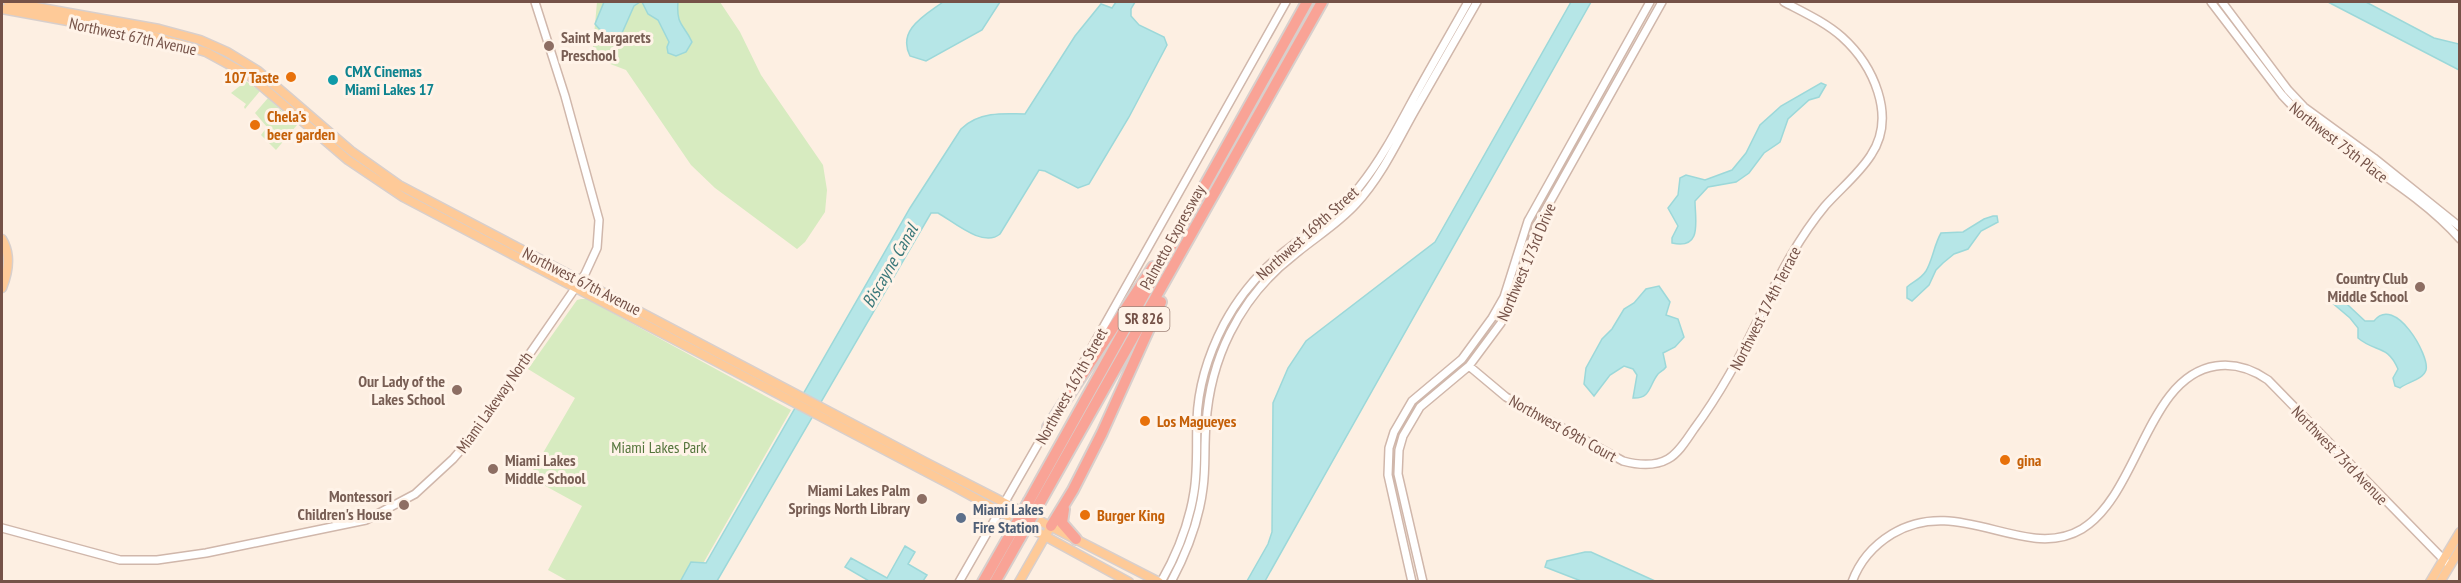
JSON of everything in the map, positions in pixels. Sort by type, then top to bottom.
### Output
[{"type":"highway","name":"Palmetto Expressway","points":[[1034,504],[1177,236],[1307,2]]},
{"type":"highway","name":"Palmetto Expressway","points":[[983,582],[1016,535],[1322,2]]},
{"type":"highway","points":[[1051,526],[1102,433],[1156,312],[1234,169],[1249,131]]},
{"type":"highway","points":[[1048,427],[1158,259],[1177,236]]},
{"type":"highway","points":[[1066,502],[1061,519],[1076,539]]},
{"type":"highway","name":"Palmetto Expressway","points":[[995,582],[1016,535]]},
{"type":"main road","name":"Northwest 67th Avenue","points":[[8,2],[159,29],[200,40],[227,52],[265,76],[342,144],[380,173],[577,284]]},
{"type":"main road","name":"Northwest 67th Avenue","points":[[2,9],[166,39],[207,52],[250,76],[348,160],[384,186],[577,284],[820,412],[846,420],[1160,582]]},
{"type":"main road","points":[[2,239],[8,256],[7,272],[2,288]]},
{"type":"main road","name":"Northwest 67th Avenue","points":[[820,412],[829,422],[854,436],[955,487],[1129,582]]},
{"type":"main road","points":[[829,422],[846,420],[854,436]]},
{"type":"main road","points":[[1019,582],[1051,526]]},
{"type":"main road","points":[[2430,582],[2460,532]]},
{"type":"main road","points":[[2440,582],[2460,549]]},
{"type":"street","name":"Miami Lakeway North","points":[[2,528],[120,560],[157,560],[206,553],[366,520],[415,494],[453,459],[472,437],[577,284],[592,261],[597,248],[599,220],[565,96],[535,2]]},
{"type":"street","name":"Northwest 167th Street","points":[[960,582],[1286,2]]},
{"type":"street","name":"Northwest 169th Street","points":[[1160,582],[1177,551],[1189,518],[1196,477],[1197,417],[1201,393],[1211,355],[1224,325],[1241,297],[1262,272],[1286,250],[1338,210],[1360,186],[1388,146],[1468,2]]},
{"type":"street","name":"Northwest 169th Street","points":[[1171,582],[1185,554],[1200,507],[1205,475],[1206,426],[1210,394],[1218,360],[1230,332],[1248,303],[1269,278],[1345,215],[1372,184],[1477,2]]},
{"type":"street","name":"Northwest 173rd Drive","points":[[1412,582],[1388,475],[1389,448],[1394,432],[1412,401],[1462,359],[1498,307],[1528,221],[1650,2]]},
{"type":"street","name":"Northwest 173rd Drive","points":[[1422,582],[1398,474],[1399,450],[1403,436],[1420,407],[1469,366],[1507,312],[1537,225],[1662,2]]},
{"type":"street","name":"Northwest 174th Terrace","points":[[1666,460],[1688,438],[1726,382],[1741,356],[1777,278],[1796,246],[1825,207],[1872,154],[1882,124],[1877,90],[1872,76],[1843,38],[1784,2]]},
{"type":"street","name":"Northwest 75th Place","points":[[2211,2],[2282,95],[2299,113],[2423,206],[2460,239]]},
{"type":"street","name":"Northwest 75th Place","points":[[2222,2],[2288,90],[2304,106],[2374,158],[2460,227]]},
{"type":"street","points":[[1498,307],[1507,312]]},
{"type":"street","points":[[1224,325],[1230,332]]},
{"type":"street","name":"Northwest 69th Court","points":[[1469,366],[1506,397],[1623,461],[1638,465],[1666,460]]},
{"type":"street","name":"Northwest 73rd Avenue","points":[[1852,582],[1866,557],[1880,542],[1898,531],[1926,520],[1941,519],[2040,538],[2061,537],[2082,529],[2094,520],[2113,497],[2173,391],[2196,372],[2220,366],[2249,369],[2268,380],[2449,566]]},
{"type":"street","points":[[1201,393],[1210,394]]},
{"type":"green space","points":[[597,2],[720,2],[740,32],[761,75],[823,165],[827,190],[825,212],[805,242],[797,249],[715,188],[691,165],[626,70],[592,57]]},
{"type":"green space","points":[[227,68],[260,91],[245,109],[246,104],[231,93],[241,85],[224,72]]},
{"type":"green space","points":[[268,98],[297,125],[276,150],[261,135],[267,127],[255,113]]},
{"type":"green space","name":"Miami Lakes Park","points":[[587,299],[791,410],[693,581],[568,581],[548,570],[582,506],[529,477],[575,398],[528,369],[577,300]]},
{"type":"water","points":[[604,2],[640,2],[634,6],[622,33],[610,35],[604,33],[595,24]]},
{"type":"water","points":[[642,2],[678,2],[679,20],[692,42],[686,52],[676,56],[668,53],[669,42],[658,20],[648,14]]},
{"type":"water","points":[[943,2],[1000,2],[982,30],[926,61],[910,56],[907,39],[910,31],[921,18]]},
{"type":"water","name":"Biscayne Canal","points":[[1116,2],[1135,2],[1131,9],[1131,16],[1139,25],[1164,37],[1167,45],[1129,117],[1089,184],[1078,188],[1039,170],[1000,234],[993,237],[977,236],[938,213],[931,213],[717,581],[680,582],[691,562],[706,563],[910,208],[961,129],[975,119],[983,117],[999,114],[1025,114],[1075,36],[1101,4],[1112,8]]},
{"type":"water","points":[[1571,2],[1591,2],[1265,581],[1247,581],[1268,544],[1272,532],[1273,403],[1288,368],[1306,341],[1435,242]]},
{"type":"water","points":[[2328,2],[2366,2],[2434,38],[2459,44],[2459,70]]},
{"type":"water","points":[[1821,83],[1826,85],[1819,97],[1809,100],[1788,119],[1780,142],[1764,153],[1749,173],[1736,182],[1708,187],[1695,201],[1696,224],[1693,238],[1682,244],[1672,243],[1678,226],[1668,208],[1678,195],[1680,178],[1686,175],[1705,180],[1732,170],[1746,153],[1760,125],[1781,106]]},
{"type":"water","points":[[1997,216],[1998,222],[1981,231],[1968,249],[1954,254],[1943,263],[1936,270],[1929,285],[1912,301],[1907,298],[1907,287],[1926,271],[1941,233],[1963,232]]},
{"type":"water","points":[[1659,286],[1670,302],[1666,315],[1678,319],[1684,337],[1675,347],[1663,353],[1666,367],[1658,374],[1649,391],[1643,396],[1633,398],[1637,375],[1633,369],[1624,366],[1610,375],[1594,396],[1584,384],[1586,368],[1602,339],[1612,329],[1624,309],[1634,303],[1646,289]]},
{"type":"water","points":[[2334,292],[2365,321],[2374,321],[2382,315],[2392,315],[2401,321],[2417,341],[2423,353],[2426,363],[2424,373],[2418,379],[2400,388],[2395,386],[2393,378],[2398,369],[2394,361],[2385,352],[2358,338],[2358,328],[2328,298]]},
{"type":"water","points":[[905,546],[915,552],[908,564],[927,575],[923,581],[869,581],[845,567],[851,558],[887,578]]},
{"type":"water","points":[[1591,552],[1655,581],[1581,581],[1545,567],[1547,561]]},
{"type":"place","name":"Saint Margarets Preschool","points":[[549,46]]},
{"type":"place","name":"107 Taste","points":[[291,77]]},
{"type":"place","name":"CMX Cinemas Miami Lakes 17","points":[[333,80]]},
{"type":"place","name":"Chela's beer garden","points":[[255,125]]},
{"type":"place","name":"Country Club Middle School","points":[[2420,287]]},
{"type":"place","name":"Our Lady of the Lakes School","points":[[457,390]]},
{"type":"place","name":"Los Magueyes","points":[[1145,421]]},
{"type":"place","name":"gina","points":[[2005,460]]},
{"type":"place","name":"Miami Lakes Middle School","points":[[493,469]]},
{"type":"place","name":"Miami Lakes Palm Springs North Library","points":[[922,499]]},
{"type":"place","name":"Montessori Children's House","points":[[404,505]]},
{"type":"place","name":"Burger King","points":[[1085,515]]},
{"type":"place","name":"Miami Lakes Fire Station","points":[[961,518]]}]
